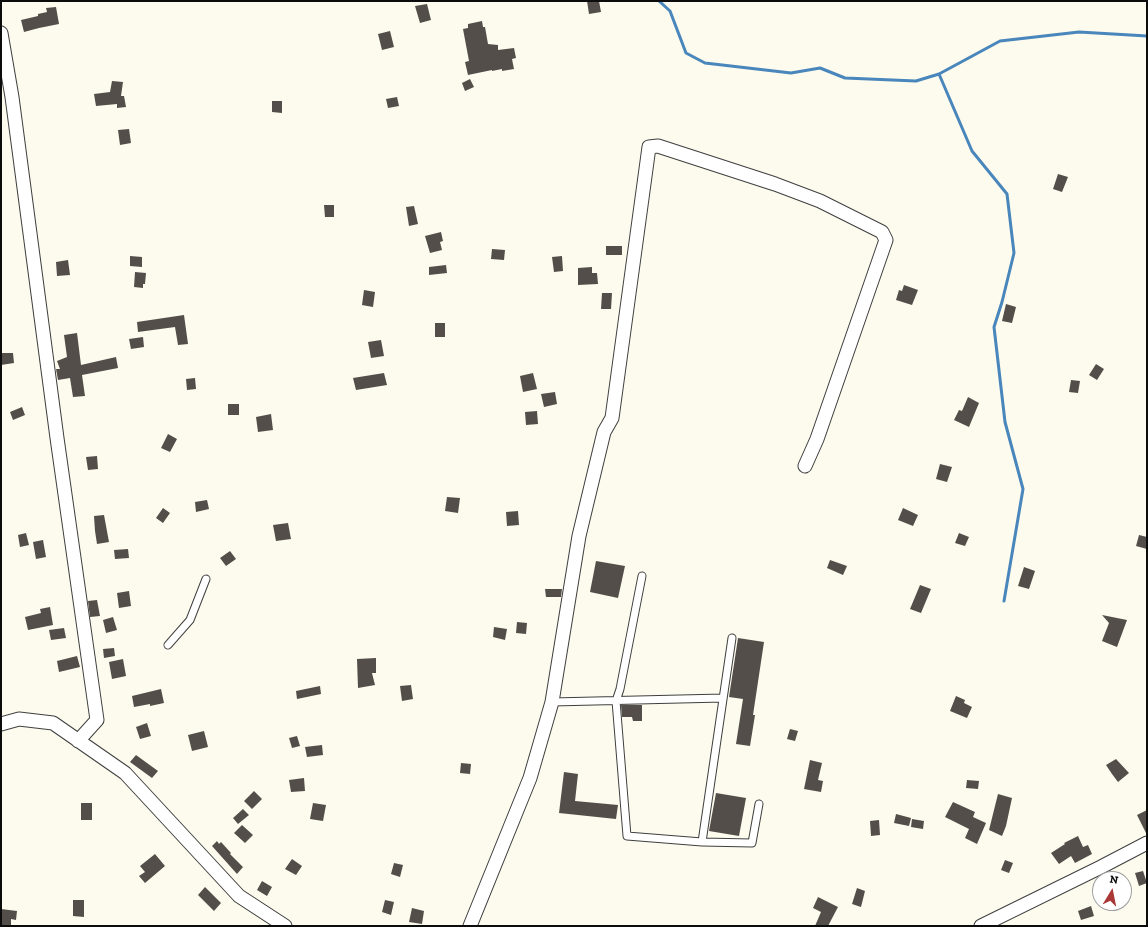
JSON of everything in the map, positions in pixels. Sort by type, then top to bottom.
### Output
[{"type":"street","points":[[1,33],[12,97],[56,438],[97,720],[78,741]]},
{"type":"street","points":[[470,926],[530,778],[552,702],[579,536],[604,432],[612,418],[649,147],[658,146],[775,184],[820,201],[882,232],[886,240],[817,439],[805,466]]},
{"type":"street","points":[[1,724],[19,719],[53,723],[125,773],[239,896],[285,926]]},
{"type":"street","points":[[981,926],[1147,843]]},
{"type":"lane","points":[[642,576],[620,689],[616,700],[627,836],[702,842],[752,843],[759,804]]},
{"type":"lane","points":[[168,644],[190,620],[206,579]]},
{"type":"lane","points":[[702,842],[732,638]]},
{"type":"lane","points":[[552,702],[723,698]]},
{"type":"building","points":[[587,1],[599,1],[601,12],[589,14]]},
{"type":"building","points":[[427,4],[431,20],[420,23],[415,6]]},
{"type":"building","points":[[56,7],[59,24],[24,32],[21,20],[47,12],[46,8]]},
{"type":"building","points":[[482,21],[483,27],[485,27],[488,44],[498,45],[498,50],[514,48],[516,58],[512,59],[514,69],[502,71],[502,69],[492,70],[468,75],[465,62],[469,61],[463,29],[468,28],[468,24]]},
{"type":"building","points":[[390,31],[394,47],[382,50],[378,34]]},
{"type":"building","points":[[470,79],[474,87],[465,91],[462,83]]},
{"type":"building","points":[[112,81],[123,82],[121,96],[124,96],[126,107],[117,108],[117,104],[96,106],[94,94],[110,92]]},
{"type":"building","points":[[397,97],[399,106],[388,108],[386,99]]},
{"type":"building","points":[[272,101],[282,101],[282,113],[272,112]]},
{"type":"building","points":[[129,129],[131,143],[120,145],[118,130]]},
{"type":"building","points":[[1058,174],[1068,177],[1062,192],[1053,189]]},
{"type":"building","points":[[324,205],[334,205],[334,217],[325,217]]},
{"type":"building","points":[[414,206],[418,224],[409,226],[406,207]]},
{"type":"building","points":[[441,232],[443,241],[440,242],[442,250],[430,253],[425,236]]},
{"type":"building","points":[[606,246],[622,246],[622,255],[606,255]]},
{"type":"building","points":[[492,249],[505,250],[504,260],[491,259]]},
{"type":"building","points":[[130,256],[142,257],[142,267],[130,266]]},
{"type":"building","points":[[562,256],[563,271],[554,272],[552,257]]},
{"type":"building","points":[[68,260],[70,275],[57,276],[56,262]]},
{"type":"building","points":[[446,265],[447,273],[429,275],[429,267]]},
{"type":"building","points":[[592,267],[592,273],[597,273],[598,284],[578,285],[578,268]]},
{"type":"building","points":[[135,272],[146,273],[143,288],[134,287]]},
{"type":"building","points":[[904,285],[918,290],[912,305],[896,300],[899,290],[902,291]]},
{"type":"building","points":[[364,290],[375,292],[373,307],[362,305]]},
{"type":"building","points":[[602,293],[612,293],[611,309],[601,309]]},
{"type":"building","points":[[1006,304],[1016,307],[1012,323],[1002,321]]},
{"type":"building","points":[[184,315],[188,344],[178,345],[175,327],[138,332],[137,322]]},
{"type":"building","points":[[435,323],[445,323],[445,337],[435,337]]},
{"type":"building","points":[[77,333],[81,365],[116,357],[118,368],[82,375],[85,396],[73,397],[70,378],[58,380],[56,369],[60,369],[57,361],[67,357],[64,335]]},
{"type":"building","points":[[143,337],[144,347],[131,349],[129,339]]},
{"type":"building","points":[[381,340],[384,356],[371,358],[368,342]]},
{"type":"building","points":[[1,353],[13,353],[14,363],[1,365]]},
{"type":"building","points":[[1096,364],[1104,369],[1097,380],[1089,375]]},
{"type":"building","points":[[384,373],[387,385],[356,390],[353,378]]},
{"type":"building","points":[[533,373],[537,389],[523,392],[520,376]]},
{"type":"building","points":[[195,378],[196,389],[187,390],[186,379]]},
{"type":"building","points":[[1071,380],[1080,381],[1078,393],[1069,392]]},
{"type":"building","points":[[555,392],[557,404],[544,407],[541,394]]},
{"type":"building","points":[[968,397],[979,403],[969,427],[954,420],[959,410],[962,411]]},
{"type":"building","points":[[228,404],[239,404],[239,415],[228,415]]},
{"type":"building","points":[[22,407],[25,415],[13,420],[10,412]]},
{"type":"building","points":[[537,411],[538,424],[526,425],[525,412]]},
{"type":"building","points":[[271,414],[273,430],[258,432],[256,417]]},
{"type":"building","points":[[168,434],[177,439],[170,452],[161,448]]},
{"type":"building","points":[[97,456],[98,469],[88,470],[86,457]]},
{"type":"building","points":[[940,464],[952,467],[947,482],[936,479]]},
{"type":"building","points":[[447,497],[460,498],[458,513],[445,511]]},
{"type":"building","points":[[207,500],[209,509],[196,512],[195,502]]},
{"type":"building","points":[[163,508],[170,513],[163,523],[156,518]]},
{"type":"building","points":[[903,508],[918,515],[913,526],[898,520]]},
{"type":"building","points":[[518,511],[519,525],[507,526],[506,512]]},
{"type":"building","points":[[104,515],[109,542],[97,544],[94,516]]},
{"type":"building","points":[[288,523],[291,539],[276,541],[273,525]]},
{"type":"building","points":[[26,533],[29,545],[20,547],[18,535]]},
{"type":"building","points":[[959,533],[969,537],[965,546],[955,543]]},
{"type":"building","points":[[1139,535],[1147,537],[1147,549],[1136,546]]},
{"type":"building","points":[[43,540],[46,557],[36,559],[33,542]]},
{"type":"building","points":[[128,549],[129,558],[115,559],[114,550]]},
{"type":"building","points":[[230,551],[236,559],[226,566],[220,558]]},
{"type":"building","points":[[830,560],[847,566],[843,575],[827,568]]},
{"type":"building","points":[[596,561],[625,566],[618,598],[590,592]]},
{"type":"building","points":[[1024,567],[1035,571],[1029,589],[1018,586]]},
{"type":"building","points":[[920,585],[931,589],[921,613],[910,609]]},
{"type":"building","points":[[545,589],[562,589],[561,597],[546,597]]},
{"type":"building","points":[[129,591],[131,606],[119,608],[117,593]]},
{"type":"building","points":[[97,600],[100,616],[90,617],[88,601]]},
{"type":"building","points":[[50,607],[53,625],[28,630],[25,617],[41,613],[40,609]]},
{"type":"building","points":[[1102,615],[1127,620],[1117,647],[1102,641],[1109,623]]},
{"type":"building","points":[[113,617],[117,630],[106,633],[103,620]]},
{"type":"building","points":[[517,622],[527,623],[526,634],[516,633]]},
{"type":"building","points":[[494,627],[507,629],[505,640],[493,637]]},
{"type":"building","points":[[64,628],[66,638],[51,640],[49,630]]},
{"type":"building","points":[[738,638],[764,642],[750,746],[736,744],[743,699],[729,697]]},
{"type":"building","points":[[114,648],[115,656],[104,658],[103,649]]},
{"type":"building","points":[[77,656],[80,667],[59,672],[57,661]]},
{"type":"building","points":[[376,658],[376,673],[372,673],[375,685],[358,688],[357,659]]},
{"type":"building","points":[[123,659],[126,676],[112,679],[109,662]]},
{"type":"building","points":[[411,685],[413,699],[402,701],[400,686]]},
{"type":"building","points":[[320,686],[321,694],[297,699],[296,691]]},
{"type":"building","points":[[161,689],[164,703],[134,707],[132,696]]},
{"type":"building","points":[[956,696],[965,700],[964,703],[972,707],[967,718],[950,711]]},
{"type":"building","points":[[621,705],[642,705],[642,721],[633,721],[632,717],[622,717]]},
{"type":"building","points":[[147,723],[151,736],[140,739],[136,727]]},
{"type":"building","points":[[790,729],[798,731],[795,741],[787,739]]},
{"type":"building","points":[[204,731],[208,747],[192,751],[188,735]]},
{"type":"building","points":[[297,736],[300,746],[292,748],[289,738]]},
{"type":"building","points":[[322,745],[323,755],[307,757],[305,747]]},
{"type":"building","points":[[136,755],[158,771],[152,778],[130,762]]},
{"type":"building","points":[[1116,759],[1129,773],[1118,782],[1106,765]]},
{"type":"building","points":[[810,760],[822,763],[818,780],[823,781],[821,792],[804,789]]},
{"type":"building","points":[[461,763],[471,764],[470,774],[460,773]]},
{"type":"building","points":[[564,772],[578,774],[575,801],[618,805],[616,819],[559,813]]},
{"type":"building","points":[[304,778],[305,791],[291,792],[289,780]]},
{"type":"building","points":[[967,780],[979,781],[978,789],[966,788]]},
{"type":"building","points":[[254,791],[262,799],[252,809],[244,801]]},
{"type":"building","points":[[716,793],[746,798],[739,836],[709,831]]},
{"type":"building","points":[[998,794],[1012,798],[1006,826],[1002,836],[989,830]]},
{"type":"building","points":[[953,802],[975,812],[973,817],[986,823],[977,844],[965,838],[969,829],[945,817]]},
{"type":"building","points":[[81,803],[92,803],[92,820],[81,820]]},
{"type":"building","points":[[313,803],[326,805],[323,821],[310,819]]},
{"type":"building","points":[[243,809],[249,815],[238,824],[233,818]]},
{"type":"building","points":[[1147,810],[1147,835],[1137,815]]},
{"type":"building","points":[[896,814],[911,818],[909,826],[894,823]]},
{"type":"building","points":[[912,819],[924,821],[923,829],[911,827]]},
{"type":"building","points":[[879,820],[880,835],[871,836],[870,821]]},
{"type":"building","points":[[242,825],[253,835],[245,843],[234,833]]},
{"type":"building","points":[[1078,836],[1083,847],[1088,845],[1092,854],[1075,863],[1071,856],[1059,864],[1051,853],[1065,844],[1064,843]]},
{"type":"building","points":[[217,841],[219,844],[221,842],[243,867],[237,874],[212,846]]},
{"type":"building","points":[[155,854],[165,866],[145,883],[139,876],[145,872],[140,866]]},
{"type":"building","points":[[292,859],[302,866],[296,875],[285,869]]},
{"type":"building","points":[[1005,860],[1013,863],[1009,873],[1001,870]]},
{"type":"building","points":[[394,863],[403,865],[400,877],[391,874]]},
{"type":"building","points":[[1143,871],[1147,883],[1139,886],[1135,873]]},
{"type":"building","points":[[262,881],[272,887],[267,896],[257,890]]},
{"type":"building","points":[[205,887],[221,903],[214,911],[198,895]]},
{"type":"building","points":[[857,888],[865,891],[861,907],[852,904]]},
{"type":"building","points":[[818,897],[838,907],[828,926],[815,926],[821,912],[813,908]]},
{"type":"building","points":[[73,900],[84,900],[84,917],[73,916]]},
{"type":"building","points":[[385,900],[394,902],[391,915],[382,912]]},
{"type":"building","points":[[1091,906],[1094,916],[1081,920],[1078,911]]},
{"type":"building","points":[[412,908],[424,911],[422,924],[409,922]]},
{"type":"building","points":[[1,909],[17,911],[16,920],[11,919],[11,926],[1,926]]},
{"type":"waterway","points":[[659,1],[670,11],[686,53],[705,63],[791,73],[820,68],[845,78],[916,81],[939,74],[1000,41],[1079,32],[1147,36]]},
{"type":"waterway","points":[[939,74],[972,151],[1007,194],[1014,253],[1002,302],[994,327],[1005,422],[1023,489],[1004,601]]}]
